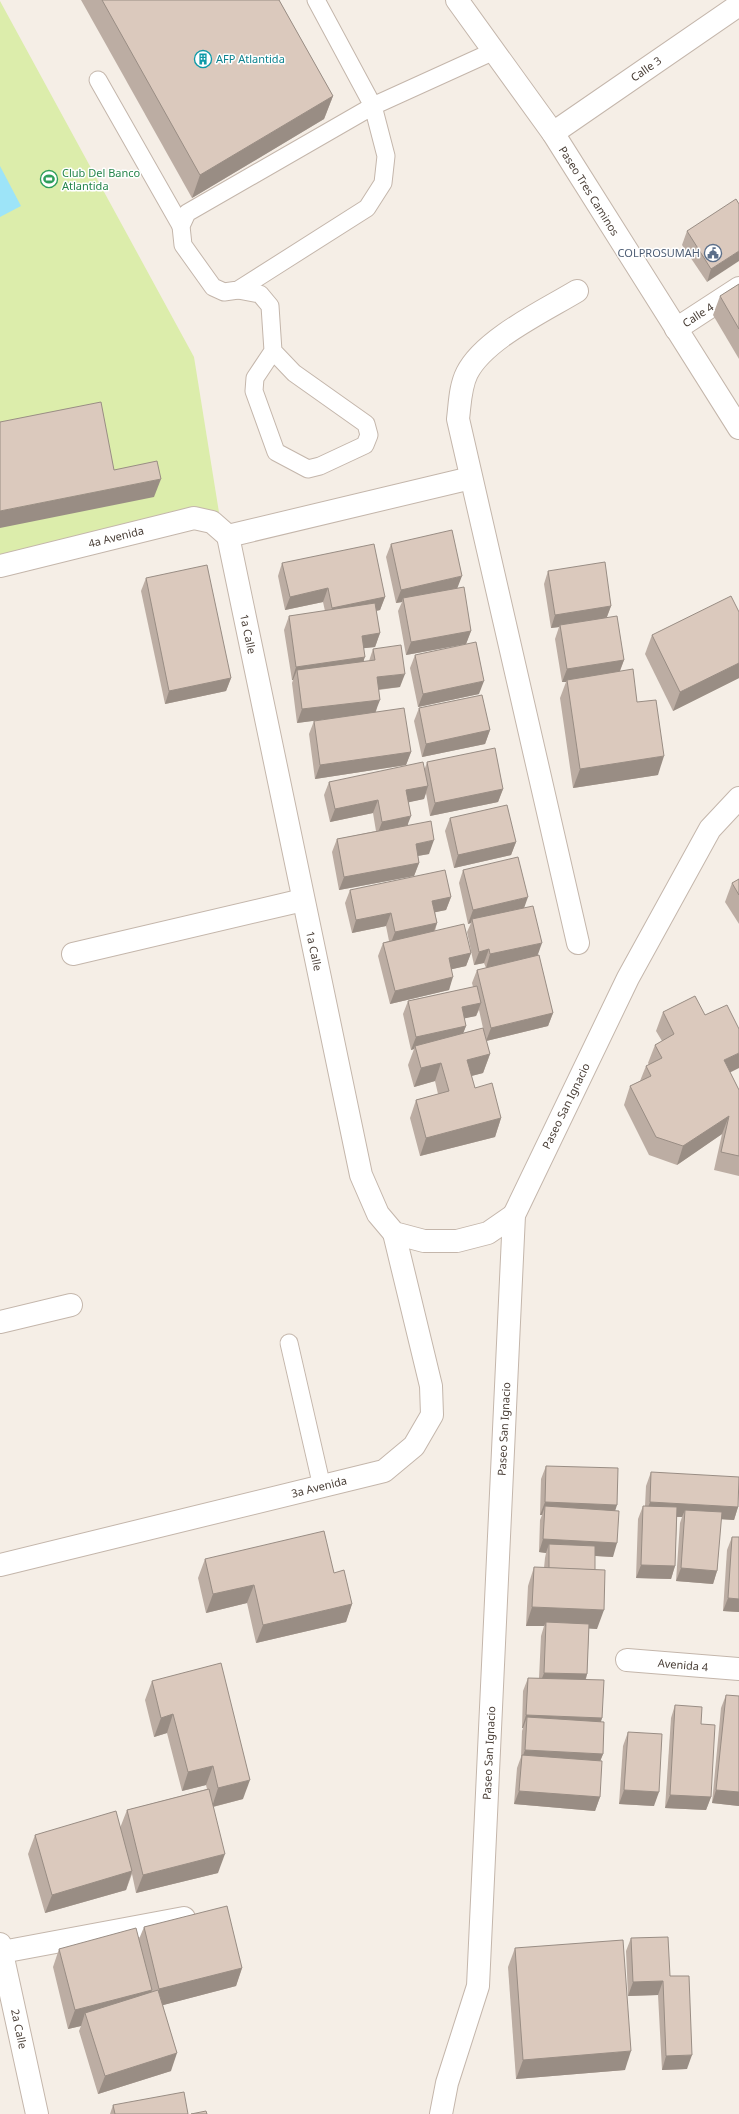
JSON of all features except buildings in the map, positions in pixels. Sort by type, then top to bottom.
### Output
[{"type":"street","name":"Paseo Tres Caminos","points":[[457,0],[552,133],[739,428]]},
{"type":"street","name":"Calle 3","points":[[552,133],[739,5]]},
{"type":"street","name":"Calle 4","points":[[676,329],[739,288]]},
{"type":"street","points":[[577,291],[492,343],[477,358],[467,374],[461,393],[458,419],[578,943]]},
{"type":"street","points":[[228,536],[471,478]]},
{"type":"street","name":"4a Avenida","points":[[0,566],[194,518],[212,522],[228,536]]},
{"type":"street","name":"1a Calle","points":[[228,536],[361,1175],[378,1214],[394,1233]]},
{"type":"street","name":"Paseo San Ignacio","points":[[441,2114],[447,2083],[478,1986],[514,1215],[628,978],[710,829],[739,798]]},
{"type":"street","points":[[73,954],[304,900]]},
{"type":"street","points":[[394,1233],[424,1241],[458,1241],[488,1233],[514,1215]]},
{"type":"street","name":"3a Avenida","points":[[0,1565],[384,1471],[414,1446],[432,1415],[431,1386],[394,1233]]},
{"type":"street","points":[[0,1322],[71,1305]]},
{"type":"street","name":"Avenida 4","points":[[627,1660],[739,1669]]},
{"type":"street","points":[[1,1948],[202,1915]]},
{"type":"street","name":"2a Calle","points":[[1,1948],[37,2114]]},
{"type":"lane","points":[[238,290],[367,208],[383,183],[386,156],[373,106],[316,0]]},
{"type":"lane","points":[[181,226],[187,213],[373,106],[494,51]]},
{"type":"lane","points":[[98,80],[181,226],[183,245],[213,287],[224,292],[238,290],[260,294],[270,306],[273,351],[255,378],[254,391],[276,452],[308,469],[320,466],[365,445],[369,435],[366,424],[294,373],[273,351]]},
{"type":"lane","points":[[289,1343],[322,1487]]},
{"type":"green space","name":"Club Del Banco Atlantida","points":[[0,1],[194,357],[222,531],[195,527],[0,571]]},
{"type":"water","points":[[0,166],[21,206],[0,217]]},
{"type":"place","name":"AFP Atlantida","points":[[203,59]]},
{"type":"place","name":"Club Del Banco Atlantida","points":[[49,179]]},
{"type":"place","name":"COLPROSUMAH","points":[[713,253]]}]
